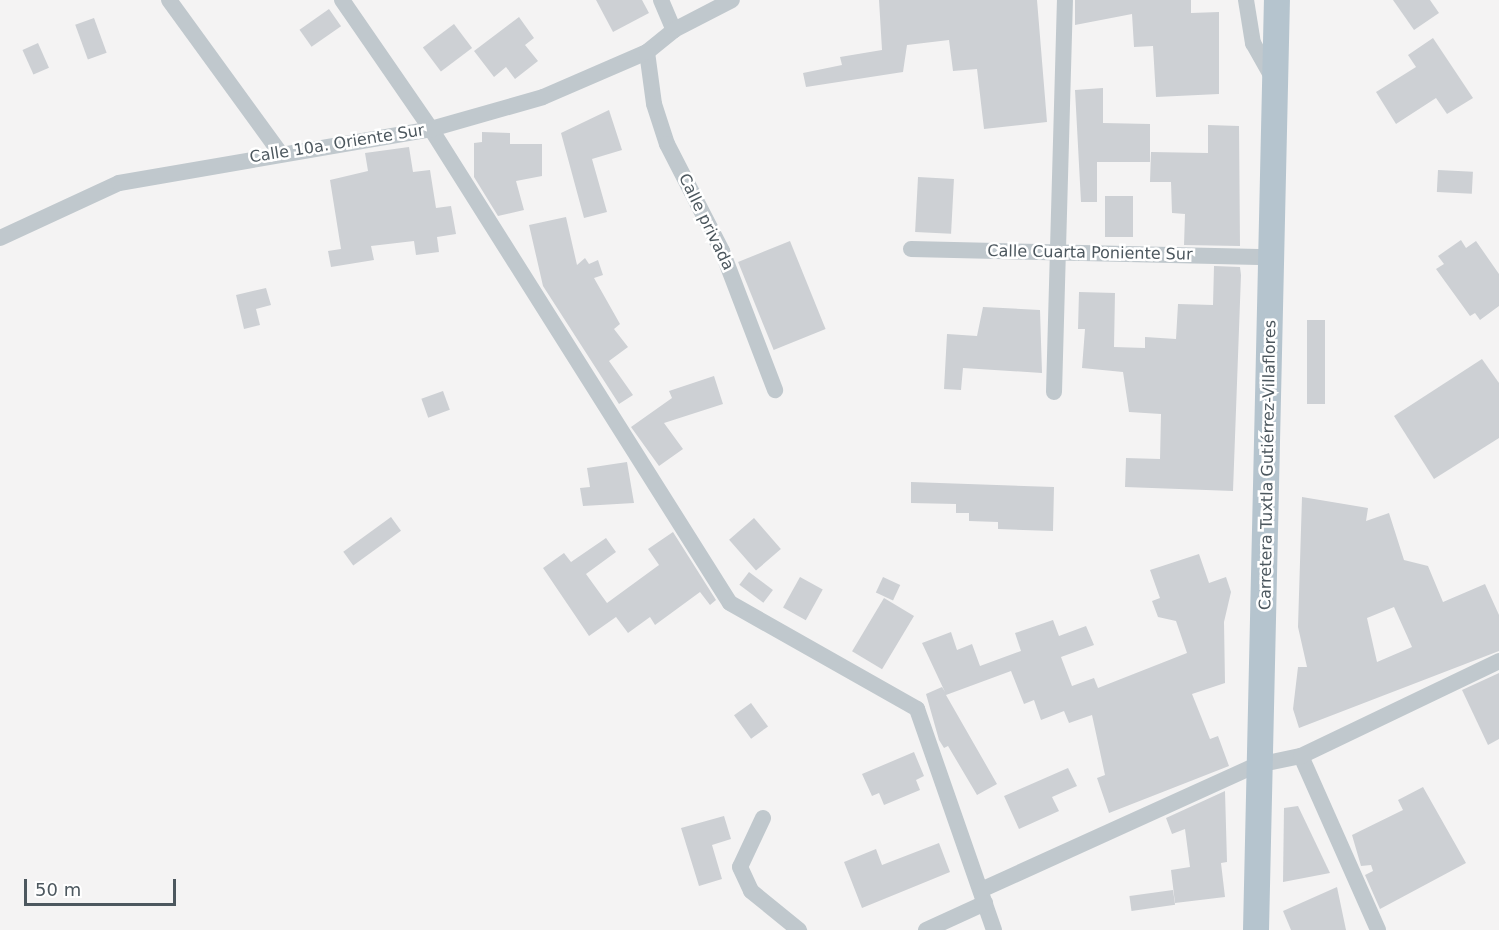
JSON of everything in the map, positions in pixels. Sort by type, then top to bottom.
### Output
[{"type":"main road","name":"Carretera Tuxtla Gutiérrez-Villaflores","points":[[1256,930],[1257,765],[1263,748],[1270,257],[1277,0]]},
{"type":"street","points":[[169,0],[280,154]]},
{"type":"street","points":[[342,0],[431,129],[730,603],[916,709],[994,930]]},
{"type":"street","points":[[662,0],[674,30]]},
{"type":"street","name":"Calle 10a. Oriente Sur","points":[[0,238],[119,183],[431,129],[543,97],[647,52],[674,30],[732,0]]},
{"type":"street","points":[[1054,392],[1062,252],[1065,0]]},
{"type":"street","points":[[1246,0],[1253,43],[1276,84]]},
{"type":"street","name":"Calle privada","points":[[647,52],[654,104],[667,144],[722,251],[775,390]]},
{"type":"street","name":"Calle Cuarta Poniente Sur","points":[[911,249],[1270,257]]},
{"type":"street","points":[[926,930],[983,896],[1257,765],[1301,756],[1499,661]]},
{"type":"street","points":[[1301,756],[1378,930]]},
{"type":"street","points":[[763,818],[740,867],[751,891],[799,930]]},
{"type":"building","points":[[596,0],[642,0],[649,13],[613,32]]},
{"type":"building","points":[[879,0],[1037,0],[1047,122],[984,129],[977,69],[953,71],[949,40],[907,45],[903,72],[806,87],[803,73],[842,65],[840,57],[882,50]]},
{"type":"building","points":[[1075,0],[1191,0],[1191,13],[1219,12],[1219,94],[1156,97],[1153,46],[1134,47],[1132,14],[1075,25]]},
{"type":"building","points":[[1393,0],[1430,0],[1439,13],[1414,30]]},
{"type":"building","points":[[329,9],[341,26],[312,47],[300,30]]},
{"type":"building","points":[[519,17],[534,38],[525,45],[538,61],[515,79],[506,67],[494,77],[474,51]]},
{"type":"building","points":[[94,18],[107,53],[88,60],[75,25]]},
{"type":"building","points":[[454,24],[472,48],[441,71],[423,47]]},
{"type":"building","points":[[1433,38],[1473,98],[1447,114],[1436,98],[1396,124],[1376,92],[1416,67],[1408,55]]},
{"type":"building","points":[[38,43],[49,68],[33,75],[22,50]]},
{"type":"building","points":[[1103,88],[1103,123],[1150,124],[1150,162],[1097,162],[1097,202],[1081,202],[1075,90]]},
{"type":"building","points":[[609,110],[622,150],[592,159],[607,212],[584,218],[561,133]]},
{"type":"building","points":[[1208,125],[1239,126],[1240,246],[1184,245],[1185,214],[1172,213],[1171,182],[1150,182],[1151,152],[1208,153]]},
{"type":"building","points":[[482,132],[510,133],[510,144],[542,144],[542,176],[516,181],[524,210],[498,216],[474,177],[474,143],[482,142]]},
{"type":"building","points":[[409,147],[413,172],[430,170],[436,208],[451,206],[456,234],[437,237],[439,252],[416,255],[414,241],[371,246],[374,260],[331,267],[328,251],[341,249],[330,180],[368,171],[365,153]]},
{"type":"building","points":[[1438,170],[1473,172],[1472,194],[1437,192]]},
{"type":"building","points":[[918,177],[954,179],[951,234],[915,232]]},
{"type":"building","points":[[1105,196],[1133,196],[1133,237],[1105,237]]},
{"type":"building","points":[[566,217],[577,265],[585,258],[589,264],[598,260],[603,275],[594,278],[620,324],[614,329],[628,347],[609,361],[633,395],[619,404],[543,286],[529,225]]},
{"type":"building","points":[[1461,240],[1466,248],[1476,241],[1499,274],[1499,306],[1480,320],[1475,313],[1470,316],[1436,269],[1444,264],[1438,256]]},
{"type":"building","points":[[790,241],[826,329],[774,350],[738,262]]},
{"type":"building","points":[[1214,266],[1240,267],[1241,275],[1233,491],[1125,487],[1126,458],[1160,459],[1161,414],[1129,412],[1123,372],[1082,368],[1085,329],[1078,329],[1079,292],[1115,293],[1114,347],[1145,348],[1145,337],[1176,339],[1178,304],[1213,305]]},
{"type":"building","points":[[266,288],[271,305],[256,309],[260,325],[244,329],[236,295]]},
{"type":"building","points":[[983,307],[1040,310],[1042,373],[963,368],[961,390],[944,389],[947,334],[977,336]]},
{"type":"building","points":[[1307,320],[1325,320],[1325,404],[1307,404]]},
{"type":"building","points":[[1482,359],[1499,383],[1499,438],[1434,479],[1394,416]]},
{"type":"building","points":[[714,376],[723,404],[664,423],[683,449],[659,466],[631,427],[672,398],[669,391]]},
{"type":"building","points":[[443,391],[450,410],[428,418],[421,399]]},
{"type":"building","points":[[627,462],[634,503],[583,506],[580,488],[590,487],[587,468]]},
{"type":"building","points":[[911,482],[1054,487],[1053,531],[998,529],[998,522],[969,521],[969,513],[956,513],[956,504],[911,503]]},
{"type":"building","points":[[1302,497],[1368,508],[1366,521],[1389,513],[1404,560],[1428,566],[1443,602],[1485,584],[1499,615],[1499,651],[1299,728],[1293,709],[1298,667],[1307,667],[1298,627]],"holes":[[[1394,607],[1412,647],[1377,662],[1367,618]]]},
{"type":"building","points":[[391,517],[401,531],[353,565],[343,552]]},
{"type":"building","points":[[754,518],[781,549],[756,571],[729,540]]},
{"type":"building","points":[[673,532],[716,600],[710,605],[700,592],[655,625],[650,617],[628,633],[616,617],[589,636],[543,568],[564,553],[571,562],[606,538],[616,552],[586,574],[607,603],[659,565],[648,549]]},
{"type":"building","points":[[1199,554],[1209,583],[1226,577],[1231,592],[1224,622],[1225,683],[1192,694],[1210,739],[1218,736],[1229,766],[1109,813],[1097,778],[1105,775],[1092,715],[1069,723],[1064,711],[1041,720],[1034,700],[1024,704],[1011,671],[946,695],[997,784],[977,795],[948,746],[944,748],[939,740],[926,694],[942,687],[945,692],[922,643],[951,632],[957,650],[972,644],[980,666],[1021,651],[1015,633],[1053,620],[1059,636],[1086,626],[1094,645],[1061,657],[1072,686],[1094,678],[1098,688],[1187,653],[1176,621],[1158,617],[1152,601],[1160,598],[1150,570]]},
{"type":"building","points":[[749,572],[773,590],[763,603],[739,585]]},
{"type":"building","points":[[800,577],[823,590],[806,620],[783,608]]},
{"type":"building","points":[[883,577],[900,585],[893,600],[876,592]]},
{"type":"building","points":[[884,598],[914,616],[882,669],[852,651]]},
{"type":"building","points":[[1499,673],[1499,739],[1488,745],[1462,690]]},
{"type":"building","points":[[751,703],[768,726],[751,739],[734,715]]},
{"type":"building","points":[[914,752],[924,776],[916,780],[920,790],[884,805],[879,793],[872,796],[862,774]]},
{"type":"building","points":[[1068,768],[1077,786],[1052,797],[1059,811],[1019,829],[1004,796]]},
{"type":"building","points":[[1423,787],[1466,863],[1380,909],[1365,875],[1373,871],[1371,865],[1361,866],[1352,835],[1403,810],[1398,800]]},
{"type":"building","points":[[1225,791],[1227,862],[1221,863],[1225,897],[1175,903],[1171,870],[1190,867],[1185,829],[1172,834],[1166,818]]},
{"type":"building","points":[[1298,806],[1330,873],[1283,882],[1284,808]]},
{"type":"building","points":[[724,816],[731,839],[712,845],[722,879],[699,886],[681,828]]},
{"type":"building","points":[[939,843],[950,872],[862,908],[844,862],[876,849],[882,865]]},
{"type":"building","points":[[1337,887],[1346,930],[1291,930],[1283,911]]},
{"type":"building","points":[[1173,890],[1175,905],[1132,911],[1129,896]]}]
